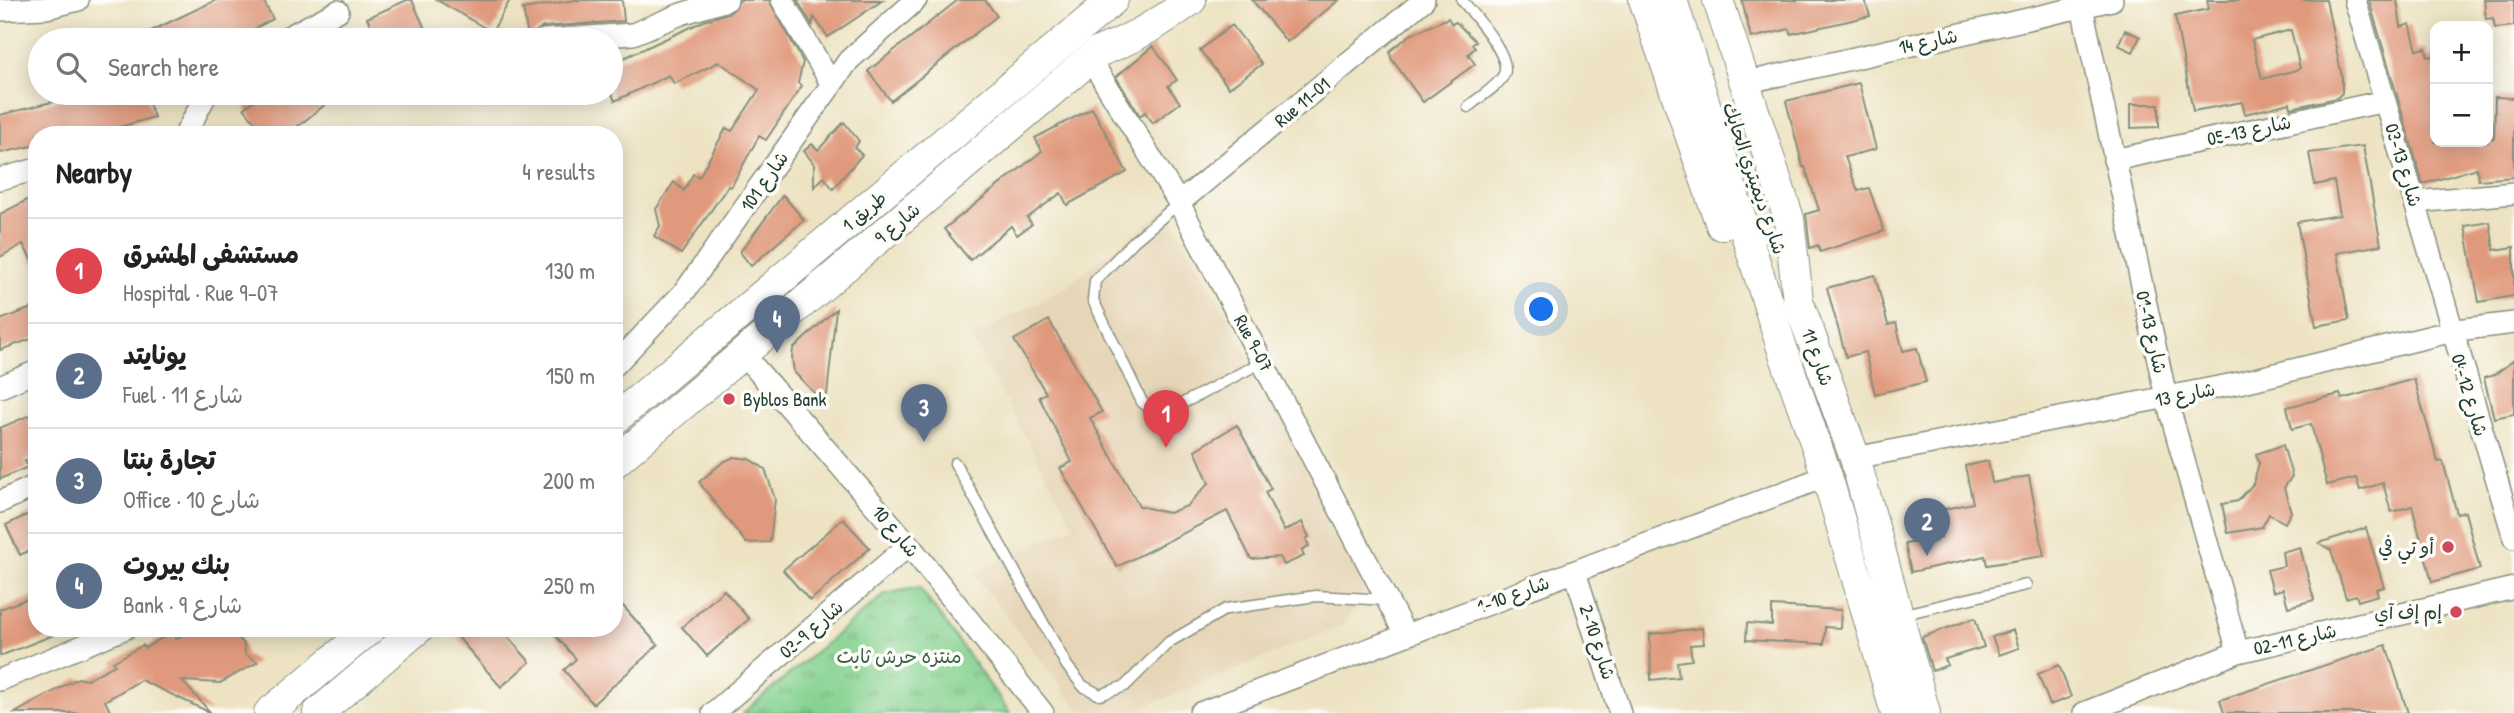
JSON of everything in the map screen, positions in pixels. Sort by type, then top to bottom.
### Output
[{"type":"main road","points":[[1078,28],[1104,0]]},
{"type":"main road","name":"طريق 1","points":[[623,412],[1112,0]]},
{"type":"main road","points":[[1094,55],[1160,0]]},
{"type":"main road","name":"شارع 9","points":[[623,455],[1094,55],[1129,40],[1166,19],[1191,0]]},
{"type":"main road","name":"شارع 11","points":[[1644,0],[1728,244],[1747,286],[1783,351]]},
{"type":"main road","points":[[1672,0],[1701,58]]},
{"type":"main road","points":[[1697,0],[1701,58]]},
{"type":"main road","name":"شارع 11","points":[[1718,0],[1789,219],[1798,301],[1855,458],[1925,713]]},
{"type":"main road","name":"شارع 11","points":[[1701,58],[1783,351],[1827,477],[1896,713]]},
{"type":"main road","name":"شارع ديميتري الحايك","points":[[1701,58],[1798,301]]},
{"type":"main road","points":[[269,713],[359,637]]},
{"type":"main road","points":[[318,713],[408,637]]},
{"type":"street","points":[[0,10],[46,8],[78,0]]},
{"type":"street","points":[[623,35],[633,34],[681,14],[727,0]]},
{"type":"street","points":[[782,0],[831,83]]},
{"type":"street","name":"شارع 101","points":[[623,356],[685,291],[849,60],[916,0]]},
{"type":"street","name":"Rue 11-01","points":[[1179,203],[1424,0]]},
{"type":"street","name":"شارع 14","points":[[1744,83],[2112,0]]},
{"type":"street","name":"شارع 13-03","points":[[2355,0],[2451,331]]},
{"type":"street","name":"شارع 13-01","points":[[2082,7],[2166,397],[2238,652]]},
{"type":"street","points":[[305,28],[338,11]]},
{"type":"street","name":"Rue 9-07","points":[[1094,55],[1179,203],[1264,361],[1405,634]]},
{"type":"street","name":"شارع 13-05","points":[[2113,160],[2385,101]]},
{"type":"street","points":[[190,126],[201,105]]},
{"type":"street","points":[[0,178],[28,171]]},
{"type":"street","points":[[2415,202],[2514,193]]},
{"type":"street","name":"شارع 13","points":[[1855,458],[2239,383],[2451,331],[2514,323]]},
{"type":"street","name":"شارع 12-04","points":[[2451,331],[2510,509],[2514,538]]},
{"type":"street","name":"شارع 10","points":[[743,354],[909,545],[1043,713]]},
{"type":"street","points":[[0,387],[28,375]]},
{"type":"street","name":"شارع 10-1","points":[[1200,713],[1827,477]]},
{"type":"street","points":[[0,502],[28,489]]},
{"type":"street","name":"شارع 9-03","points":[[713,713],[909,545]]},
{"type":"street","name":"شارع 10-2","points":[[1575,572],[1620,713]]},
{"type":"street","name":"شارع 11-02","points":[[2084,713],[2238,652],[2514,588]]},
{"type":"street","points":[[0,680],[104,637]]},
{"type":"lane","points":[[1461,0],[1490,35],[1505,67],[1503,76],[1468,107]]},
{"type":"lane","points":[[1179,203],[1134,241],[1095,281],[1093,290],[1093,300],[1142,402],[1152,411],[1168,411],[1264,361]]},
{"type":"lane","points":[[955,463],[1067,666],[1083,686],[1100,695],[1125,686],[1169,642],[1226,609],[1316,596],[1388,600]]},
{"type":"lane","points":[[1897,615],[2026,585]]},
{"type":"shaded area","points":[[1166,208],[1350,537],[1364,592],[1344,625],[1129,713],[1098,713],[1078,709],[973,573],[1074,526],[971,338],[1065,288]]},
{"type":"green space","name":"منتزه حرش ثابت","points":[[919,587],[1010,713],[743,713],[885,594]]},
{"type":"building","points":[[216,0],[263,0],[273,19],[255,28],[157,28]]},
{"type":"building","points":[[412,0],[425,28],[372,28],[367,18]]},
{"type":"building","points":[[437,0],[510,0],[494,28],[485,28]]},
{"type":"building","points":[[575,0],[622,0],[624,21],[526,28],[523,9]]},
{"type":"building","points":[[740,0],[769,0],[803,62],[798,83],[802,86],[766,140],[759,136],[731,187],[728,186],[681,254],[654,236],[660,226],[656,209],[674,182],[684,191],[693,174],[699,177],[726,128],[732,131],[759,90],[719,62],[674,84],[669,75],[623,97],[623,58],[704,21],[731,12]]},
{"type":"building","points":[[797,0],[883,0],[828,37],[814,17],[812,25]]},
{"type":"building","points":[[958,0],[985,0],[997,16],[891,101],[868,71]]},
{"type":"building","points":[[1252,0],[1339,0],[1287,42]]},
{"type":"building","points":[[1742,0],[1865,0],[1870,16],[1791,34],[1790,29],[1751,38]]},
{"type":"building","points":[[2207,0],[2326,0],[2342,77],[2342,93],[2337,98],[2291,108],[2290,103],[2245,114],[2242,102],[2193,111],[2175,16],[2209,9]],"holes":[[[2291,30],[2300,69],[2262,79],[2252,40]]]},
{"type":"building","points":[[2369,0],[2397,0],[2401,27],[2410,24],[2417,50],[2426,48],[2430,57],[2430,147],[2493,147],[2495,97],[2514,98],[2514,177],[2478,180],[2477,168],[2423,184]]},
{"type":"building","points":[[2484,0],[2514,0],[2514,26],[2495,28],[2493,18],[2486,19]]},
{"type":"building","points":[[1448,18],[1452,24],[1456,22],[1476,42],[1472,44],[1475,48],[1468,54],[1475,64],[1423,102],[1391,58],[1390,51],[1410,35]]},
{"type":"building","points":[[1232,25],[1262,64],[1229,88],[1200,50]]},
{"type":"building","points":[[2125,30],[2140,37],[2133,52],[2118,45]]},
{"type":"building","points":[[1153,46],[1177,80],[1168,86],[1180,103],[1153,123],[1145,112],[1140,116],[1116,77]]},
{"type":"building","points":[[1859,83],[1876,149],[1845,157],[1858,191],[1869,188],[1884,231],[1820,252],[1818,245],[1810,248],[1806,214],[1819,210],[1803,167],[1786,101]]},
{"type":"building","points":[[2131,104],[2159,104],[2159,127],[2131,128]]},
{"type":"building","points":[[40,105],[150,105],[154,117],[123,126],[28,126],[28,147],[0,153],[0,115]]},
{"type":"building","points":[[248,105],[324,105],[298,126],[258,126],[244,108]]},
{"type":"building","points":[[1092,108],[1127,172],[1067,205],[1061,193],[1027,218],[1032,224],[1017,235],[1011,226],[970,260],[944,229],[1042,151],[1035,138]]},
{"type":"building","points":[[844,122],[859,141],[855,148],[862,155],[833,189],[824,177],[814,187],[814,164],[804,151],[812,144],[818,150]]},
{"type":"building","points":[[2363,146],[2381,245],[2337,253],[2349,320],[2316,326],[2297,222],[2340,215],[2334,181],[2315,185],[2309,153]]},
{"type":"building","points":[[783,195],[804,220],[751,266],[740,252]]},
{"type":"building","points":[[28,200],[28,253],[23,244],[0,257],[0,214]]},
{"type":"building","points":[[2490,222],[2494,250],[2514,247],[2514,296],[2479,302],[2465,226]]},
{"type":"building","points":[[1875,275],[1888,325],[1896,323],[1903,351],[1917,348],[1926,382],[1875,394],[1865,352],[1846,357],[1827,288]]},
{"type":"building","points":[[28,309],[28,340],[0,350],[0,320]]},
{"type":"building","points":[[836,309],[826,405],[794,372],[792,358],[793,349]]},
{"type":"building","points":[[1049,320],[1102,412],[1090,418],[1139,506],[1169,513],[1187,506],[1209,483],[1195,450],[1237,425],[1271,489],[1265,492],[1284,531],[1302,522],[1309,537],[1306,539],[1309,546],[1301,550],[1304,556],[1284,565],[1280,557],[1251,559],[1227,511],[1117,567],[1060,468],[1072,462],[1039,397],[1046,393],[1014,340]]},
{"type":"building","points":[[2514,360],[2514,414],[2494,418],[2484,378],[2494,375]]},
{"type":"building","points":[[2414,379],[2438,462],[2443,461],[2457,514],[2465,512],[2480,569],[2432,582],[2412,506],[2391,512],[2383,483],[2360,490],[2356,478],[2327,485],[2311,424],[2292,429],[2287,407],[2340,394],[2342,399]]},
{"type":"building","points":[[28,416],[28,460],[25,461],[28,467],[0,479],[0,428]]},
{"type":"building","points":[[2283,445],[2292,476],[2284,488],[2291,512],[2285,523],[2269,514],[2262,527],[2228,533],[2222,504],[2238,501],[2253,484],[2259,463],[2256,454]]},
{"type":"building","points":[[734,457],[749,459],[765,469],[775,499],[770,542],[746,543],[699,482],[723,462]]},
{"type":"building","points":[[1988,461],[1992,483],[2029,476],[2044,556],[1987,565],[1985,556],[1911,572],[1905,544],[1941,537],[1936,511],[1973,503],[1965,466]]},
{"type":"building","points":[[28,514],[28,551],[20,555],[6,525]]},
{"type":"building","points":[[843,519],[870,548],[810,601],[783,570]]},
{"type":"building","points":[[2366,528],[2384,587],[2376,589],[2378,595],[2358,601],[2356,595],[2346,598],[2331,550],[2319,543]]},
{"type":"building","points":[[2300,547],[2314,600],[2288,607],[2283,589],[2273,592],[2267,570],[2284,566],[2282,552]]},
{"type":"building","points":[[724,590],[749,619],[707,656],[682,627]]},
{"type":"building","points":[[28,598],[28,637],[49,637],[0,656],[0,609]]},
{"type":"building","points":[[623,606],[658,645],[593,704],[564,670],[576,659],[557,637],[623,637]]},
{"type":"building","points":[[1772,606],[1841,610],[1840,628],[1825,627],[1824,644],[1746,640],[1747,623],[1772,625]]},
{"type":"building","points":[[1975,618],[1984,647],[1945,659],[1948,665],[1932,671],[1922,637]]},
{"type":"building","points":[[1702,628],[1704,644],[1690,645],[1692,660],[1677,662],[1679,677],[1651,680],[1650,634]]},
{"type":"building","points":[[2013,630],[2019,648],[1999,655],[1992,637]]},
{"type":"building","points":[[164,637],[237,637],[244,644],[245,654],[258,662],[220,683],[182,681],[211,713],[141,680],[105,701],[111,713],[15,713],[78,678],[86,680],[115,665],[113,662],[143,645],[145,648]]},
{"type":"building","points":[[458,637],[508,637],[530,662],[501,687]]},
{"type":"building","points":[[2386,645],[2408,713],[2224,713],[2220,700]]},
{"type":"building","points":[[2059,665],[2071,697],[2050,705],[2038,674]]},
{"type":"place","name":"بنك بيروت","points":[[777,353]]},
{"type":"place","name":"Byblos Bank","points":[[729,399]]},
{"type":"place","name":"تجارة بنتا","points":[[924,442]]},
{"type":"place","name":"مستشفى المشرق","points":[[1166,448]]},
{"type":"place","name":"أو تي في","points":[[2448,547]]},
{"type":"place","name":"يونايتد","points":[[1927,556]]},
{"type":"place","name":"إم إف آي","points":[[2456,612]]}]
